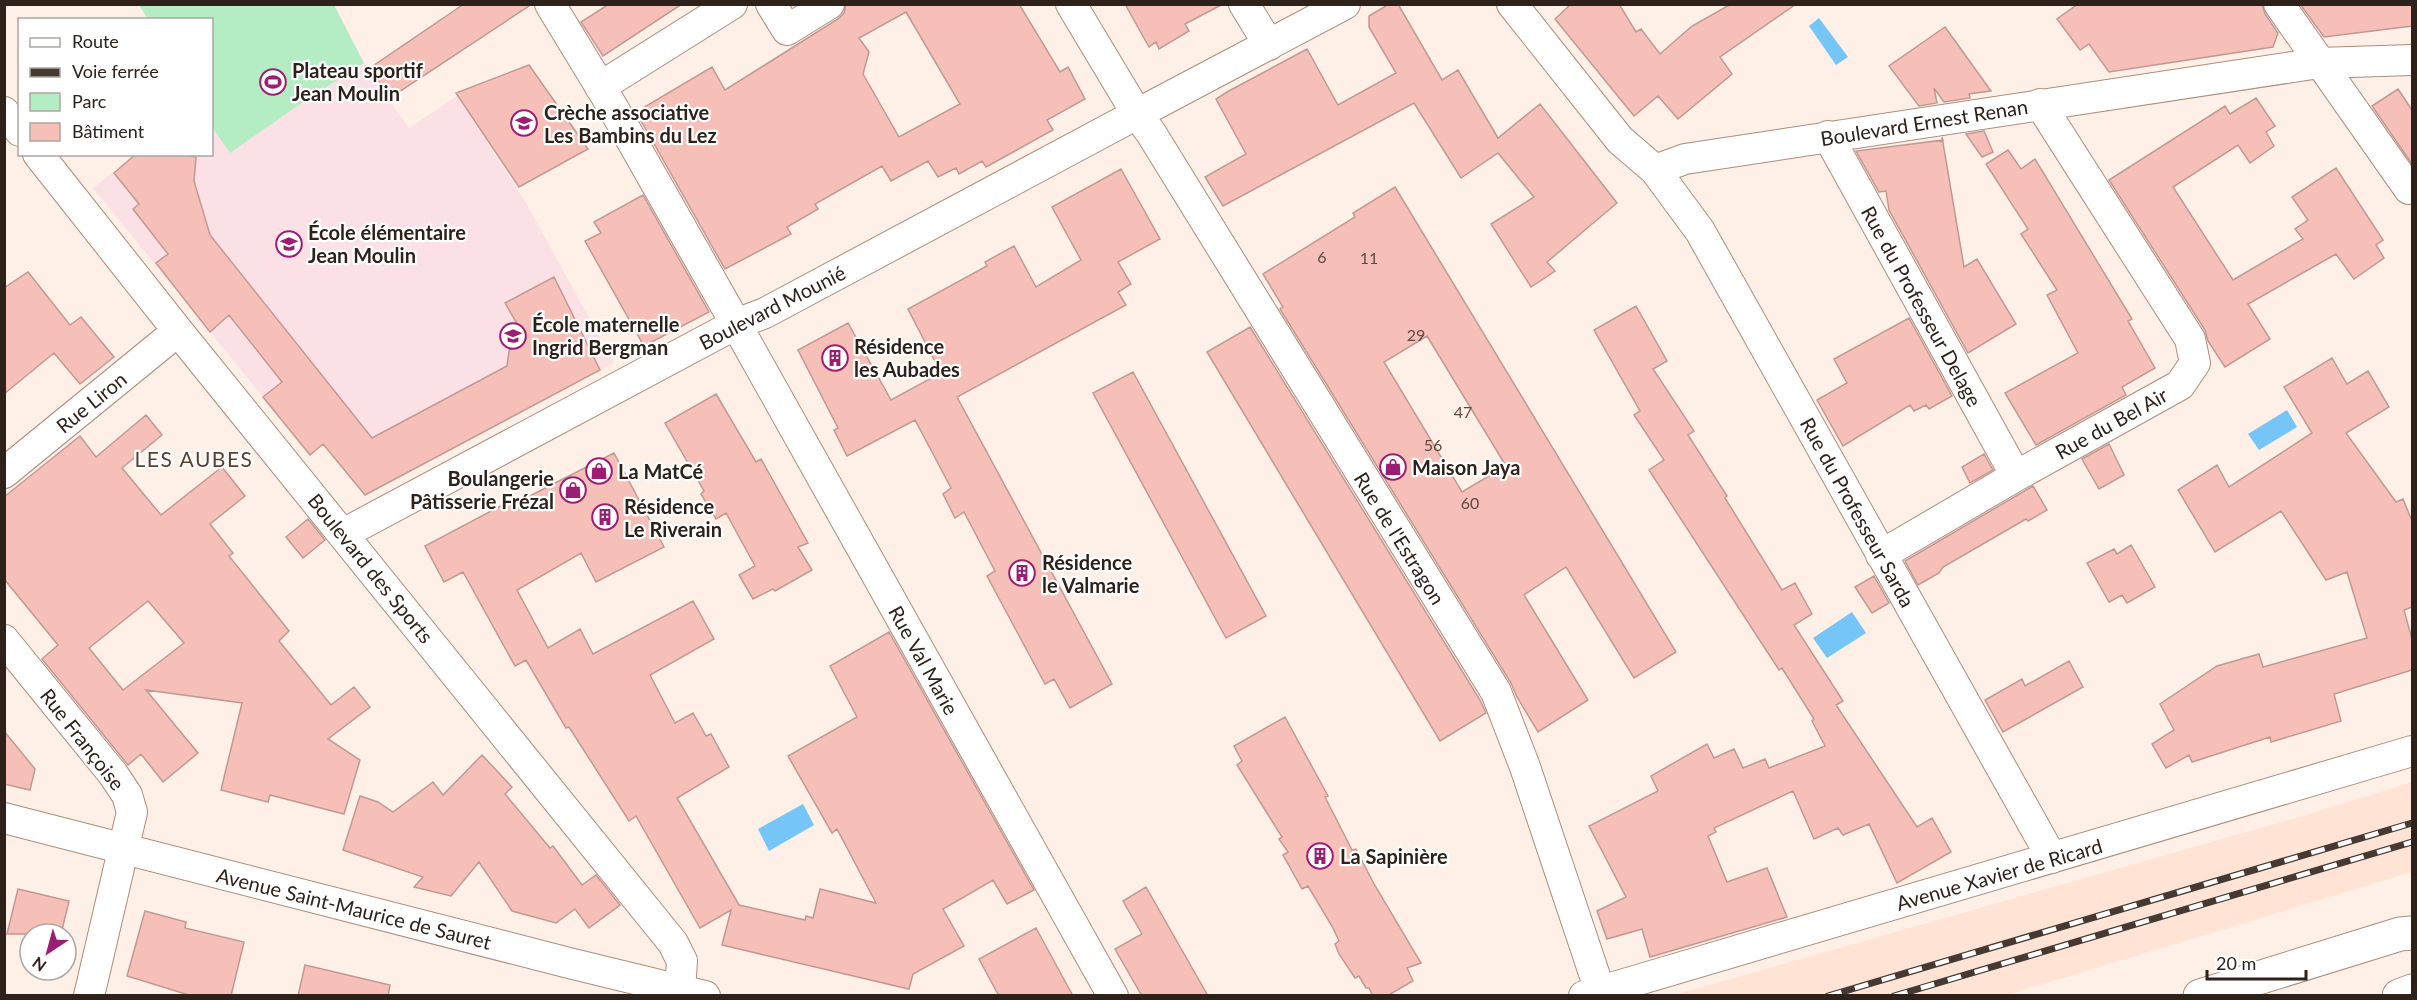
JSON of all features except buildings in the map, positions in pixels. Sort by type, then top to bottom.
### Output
[{"type":"main road","points":[[2200,996],[2408,932]]},
{"type":"main road","points":[[2399,996],[2412,991]]},
{"type":"street","name":"Rue Val Marie","points":[[550,4],[736,324],[1113,996]]},
{"type":"street","points":[[600,87],[732,4]]},
{"type":"street","points":[[771,4],[787,30],[829,4]]},
{"type":"street","points":[[1071,4],[1137,114],[1345,4]]},
{"type":"street","points":[[1244,4],[1269,45]]},
{"type":"street","points":[[1512,4],[1620,141],[1655,170]]},
{"type":"street","points":[[2279,4],[2409,189]]},
{"type":"street","name":"Boulevard Ernest Renan","points":[[1655,170],[1684,159],[2319,63],[2412,60]]},
{"type":"street","name":"Rue du Bel Air","points":[[1881,555],[2016,476],[2180,385],[2195,363],[2190,339],[2040,104]]},
{"type":"street","points":[[4,112],[18,129]]},
{"type":"street","name":"Boulevard Mounié","points":[[343,534],[736,324],[765,313],[1137,114]]},
{"type":"street","name":"Rue de l'Estragon","points":[[1137,114],[1151,133],[1496,692],[1526,767],[1592,993]]},
{"type":"street","name":"Rue du Professeur Delage","points":[[1828,136],[2016,476]]},
{"type":"street","name":"Boulevard des Sports","points":[[40,156],[178,331],[674,943],[692,992]]},
{"type":"street","name":"Rue du Professeur Sarda","points":[[1655,170],[1700,231],[2052,858]]},
{"type":"street","name":"Rue Liron","points":[[4,473],[178,331]]},
{"type":"street","name":"Rue Françoise","points":[[4,640],[127,795],[132,812],[89,996]]},
{"type":"street","name":"Avenue Xavier de Ricard","points":[[1592,993],[2412,751]]},
{"type":"street","name":"Avenue Saint-Maurice de Sauret","points":[[4,818],[569,963],[692,992]]},
{"type":"shaded area","name":"École élémentaire Jean Moulin","points":[[139,5],[334,5],[364,63],[409,128],[457,96],[525,201],[614,363],[365,495],[323,444],[310,455],[93,188],[133,156],[213,156],[213,18],[147,18]]},
{"type":"shaded area","points":[[2412,782],[2412,872],[2007,995],[1674,995],[2303,816]]},
{"type":"green space","name":"Plateau sportif Jean Moulin","points":[[139,5],[334,5],[364,63],[230,153],[213,128],[213,18],[147,18]]},
{"type":"water","points":[[1819,18],[1848,57],[1836,65],[1809,26]]},
{"type":"water","points":[[2287,410],[2297,427],[2259,450],[2248,434]]},
{"type":"water","points":[[1852,612],[1866,633],[1827,658],[1813,638]]},
{"type":"water","points":[[803,804],[814,825],[769,851],[758,829]]},
{"type":"railway","points":[[1828,996],[2412,823]]},
{"type":"railway","points":[[1894,996],[2412,842]]},
{"type":"place","name":"Plateau sportif Jean Moulin","points":[[273,82]]},
{"type":"place","name":"Crèche associative Les Bambins du Lez","points":[[524,123]]},
{"type":"place","name":"École élémentaire Jean Moulin","points":[[289,244]]},
{"type":"place","name":"École maternelle Ingrid Bergman","points":[[513,336]]},
{"type":"place","name":"Résidence les Aubades","points":[[835,358]]},
{"type":"place","name":"Maison Jaya","points":[[1393,467]]},
{"type":"place","name":"La MatCé","points":[[599,471]]},
{"type":"place","name":"Boulangerie Pâtisserie Frézal","points":[[573,490]]},
{"type":"place","name":"Résidence Le Riverain","points":[[605,517]]},
{"type":"place","name":"Résidence le Valmarie","points":[[1022,573]]},
{"type":"place","name":"La Sapinière","points":[[1320,856]]},
{"type":"district","name":"LES AUBES","points":[[194,458]]}]
